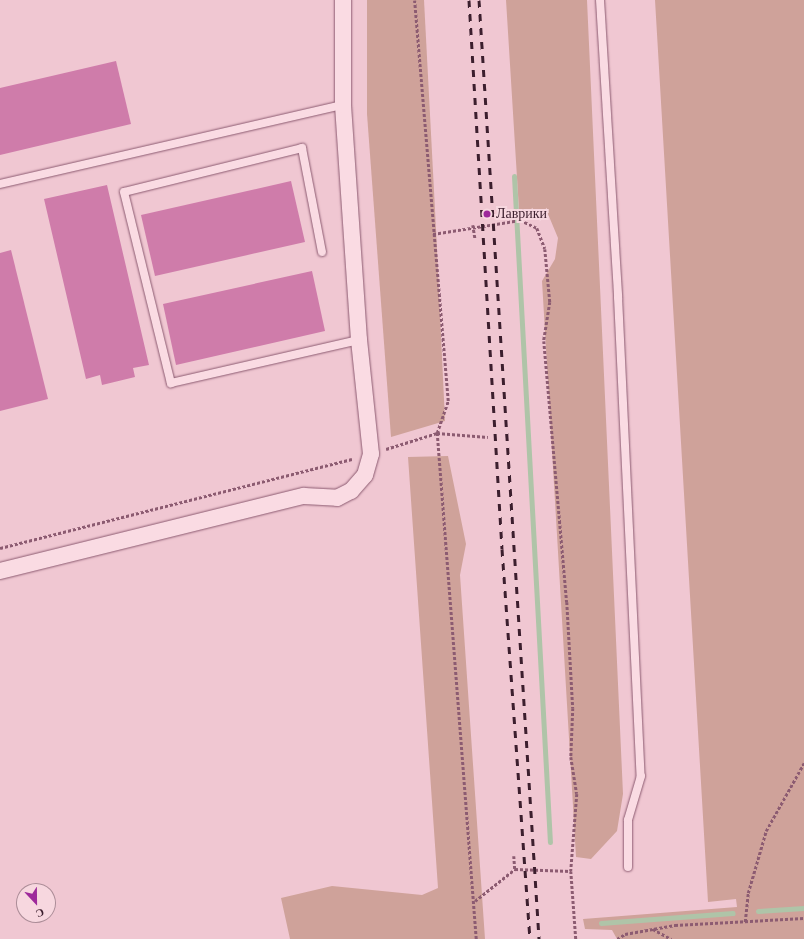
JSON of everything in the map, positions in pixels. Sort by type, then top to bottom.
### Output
[{"type":"street","points":[[0,571],[304,496],[337,498],[351,491],[365,475],[371,454],[359,340],[343,105],[343,0]]},
{"type":"lane","points":[[600,0],[618,289],[641,776],[628,820],[628,867]]},
{"type":"lane","points":[[0,184],[343,105]]},
{"type":"lane","points":[[322,252],[302,148],[124,192],[171,383],[359,340]]},
{"type":"path","points":[[414,0],[448,400],[437,433],[475,901],[476,939]]},
{"type":"path","points":[[505,211],[506,220]]},
{"type":"path","points":[[433,234],[473,225],[506,220],[520,220],[538,228],[545,249],[549,295],[544,341],[567,602],[572,708],[571,757],[577,794],[571,871],[576,939]]},
{"type":"path","points":[[473,225],[474,238]]},
{"type":"path","points":[[0,548],[371,454],[437,433],[488,437]]},
{"type":"path","points":[[745,922],[748,893],[766,831],[804,763]]},
{"type":"path","points":[[514,856],[515,869]]},
{"type":"path","points":[[475,901],[515,869],[571,871]]},
{"type":"path","points":[[617,939],[625,934],[652,929],[804,918]]},
{"type":"path","points":[[652,929],[671,939]]},
{"type":"shaded area","points":[[367,0],[424,0],[445,421],[391,437],[367,114]]},
{"type":"shaded area","points":[[506,0],[587,0],[623,794],[617,831],[591,859],[576,857],[542,281],[555,259],[558,238],[548,214],[519,210]]},
{"type":"shaded area","points":[[655,0],[804,0],[804,939],[617,939],[612,930],[585,929],[583,919],[737,907],[736,899],[708,902]]},
{"type":"shaded area","points":[[448,456],[466,544],[460,575],[485,939],[290,939],[281,898],[332,886],[422,895],[438,888],[408,457]]},
{"type":"building","points":[[116,61],[131,124],[0,155],[0,88]]},
{"type":"building","points":[[291,181],[305,242],[155,276],[141,215]]},
{"type":"building","points":[[107,185],[149,365],[133,368],[135,377],[102,385],[100,375],[86,379],[44,199]]},
{"type":"building","points":[[11,250],[48,399],[0,411],[0,253]]},
{"type":"building","points":[[312,271],[325,331],[176,365],[163,304]]},
{"type":"waterway","points":[[514,176],[550,842]]},
{"type":"waterway","points":[[758,911],[804,908]]},
{"type":"waterway","points":[[601,923],[733,913]]},
{"type":"railway","points":[[469,0],[502,549],[530,939]]},
{"type":"railway","points":[[479,0],[539,939]]},
{"type":"place","name":"Лаврики","points":[[487,214]]}]
